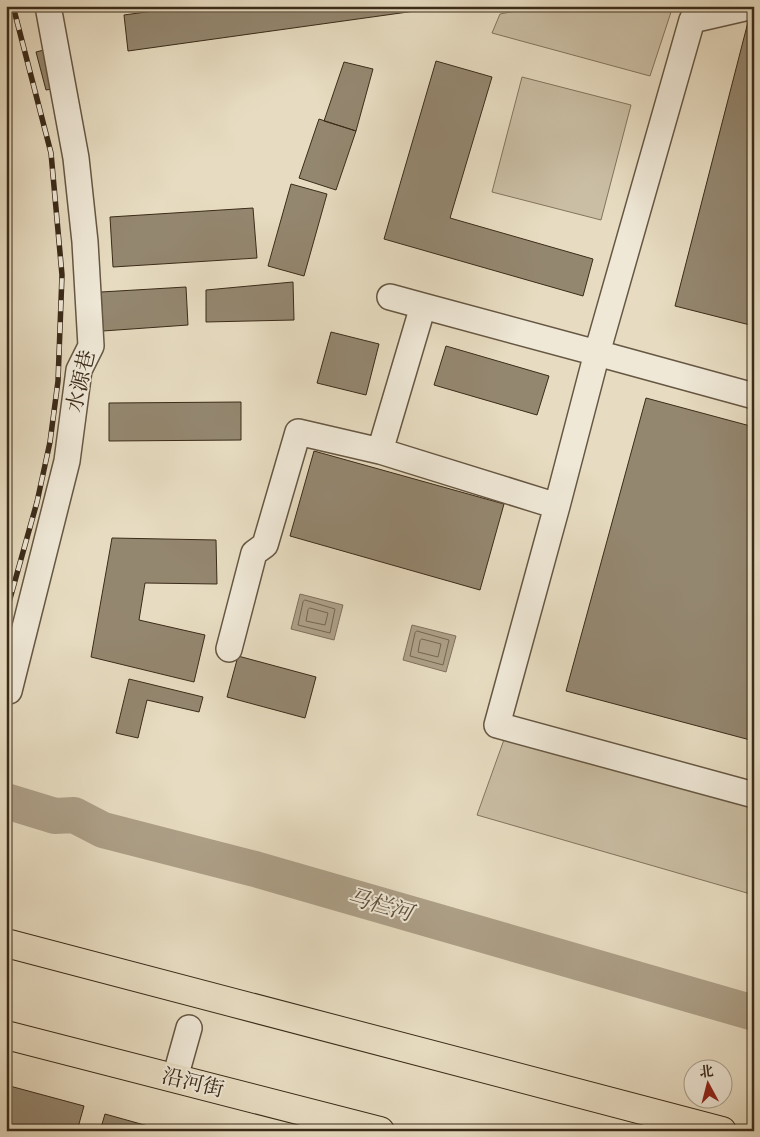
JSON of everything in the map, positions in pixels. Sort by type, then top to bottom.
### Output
[{"type":"main road","points":[[6,943],[722,1131]]},
{"type":"main road","points":[[6,961],[654,1131]]},
{"type":"main road","name":"沿河街","points":[[6,1035],[380,1131]]},
{"type":"street","name":"水源巷","points":[[9,691],[67,461],[79,370],[90,346],[85,242],[76,158],[48,6]]},
{"type":"street","points":[[753,6],[692,20],[597,353],[497,725],[754,795]]},
{"type":"street","points":[[390,297],[754,396]]},
{"type":"street","points":[[380,451],[423,306]]},
{"type":"street","points":[[228,649],[254,553],[265,545],[298,432],[380,451],[557,506]]},
{"type":"street","points":[[175,1078],[189,1028]]},
{"type":"shaded area","points":[[540,6],[673,6],[650,76],[492,33],[500,14]]},
{"type":"shaded area","points":[[522,77],[631,105],[601,220],[492,192]]},
{"type":"shaded area","points":[[506,734],[754,801],[754,895],[477,815]]},
{"type":"water","points":[[300,594],[343,605],[334,640],[291,629]]},
{"type":"water","points":[[412,625],[456,636],[446,672],[403,660]]},
{"type":"building","points":[[189,6],[451,6],[128,51],[124,15]]},
{"type":"building","points":[[748,22],[754,23],[754,326],[675,306]]},
{"type":"building","points":[[52,48],[59,88],[46,90],[36,52]]},
{"type":"building","points":[[436,61],[492,77],[450,218],[593,259],[583,296],[384,239]]},
{"type":"building","points":[[344,62],[373,69],[356,131],[324,121]]},
{"type":"building","points":[[319,119],[356,131],[336,190],[299,178]]},
{"type":"building","points":[[291,184],[327,194],[304,276],[268,266]]},
{"type":"building","points":[[253,208],[257,258],[113,267],[110,217]]},
{"type":"building","points":[[293,282],[294,320],[206,322],[206,290]]},
{"type":"building","points":[[186,287],[188,325],[103,331],[101,292]]},
{"type":"building","points":[[331,332],[379,344],[366,395],[317,383]]},
{"type":"building","points":[[446,346],[549,376],[537,415],[434,385]]},
{"type":"building","points":[[646,398],[754,427],[754,741],[566,691]]},
{"type":"building","points":[[241,402],[241,440],[109,441],[109,403]]},
{"type":"building","points":[[314,451],[504,504],[480,590],[290,536]]},
{"type":"building","points":[[112,538],[216,540],[217,584],[145,583],[139,620],[205,635],[194,682],[91,657]]},
{"type":"building","points":[[238,656],[316,677],[305,718],[227,697]]},
{"type":"building","points":[[129,679],[203,697],[199,712],[147,700],[138,738],[116,733]]},
{"type":"building","points":[[6,1085],[84,1106],[77,1131],[6,1131]]},
{"type":"building","points":[[105,1114],[166,1131],[100,1131]]},
{"type":"waterway","name":"马栏河","points":[[6,801],[55,816],[74,815],[103,830],[255,869],[754,1013]]},
{"type":"railway","points":[[6,613],[37,502],[50,442],[58,381],[62,275],[51,153],[13,6]]}]
